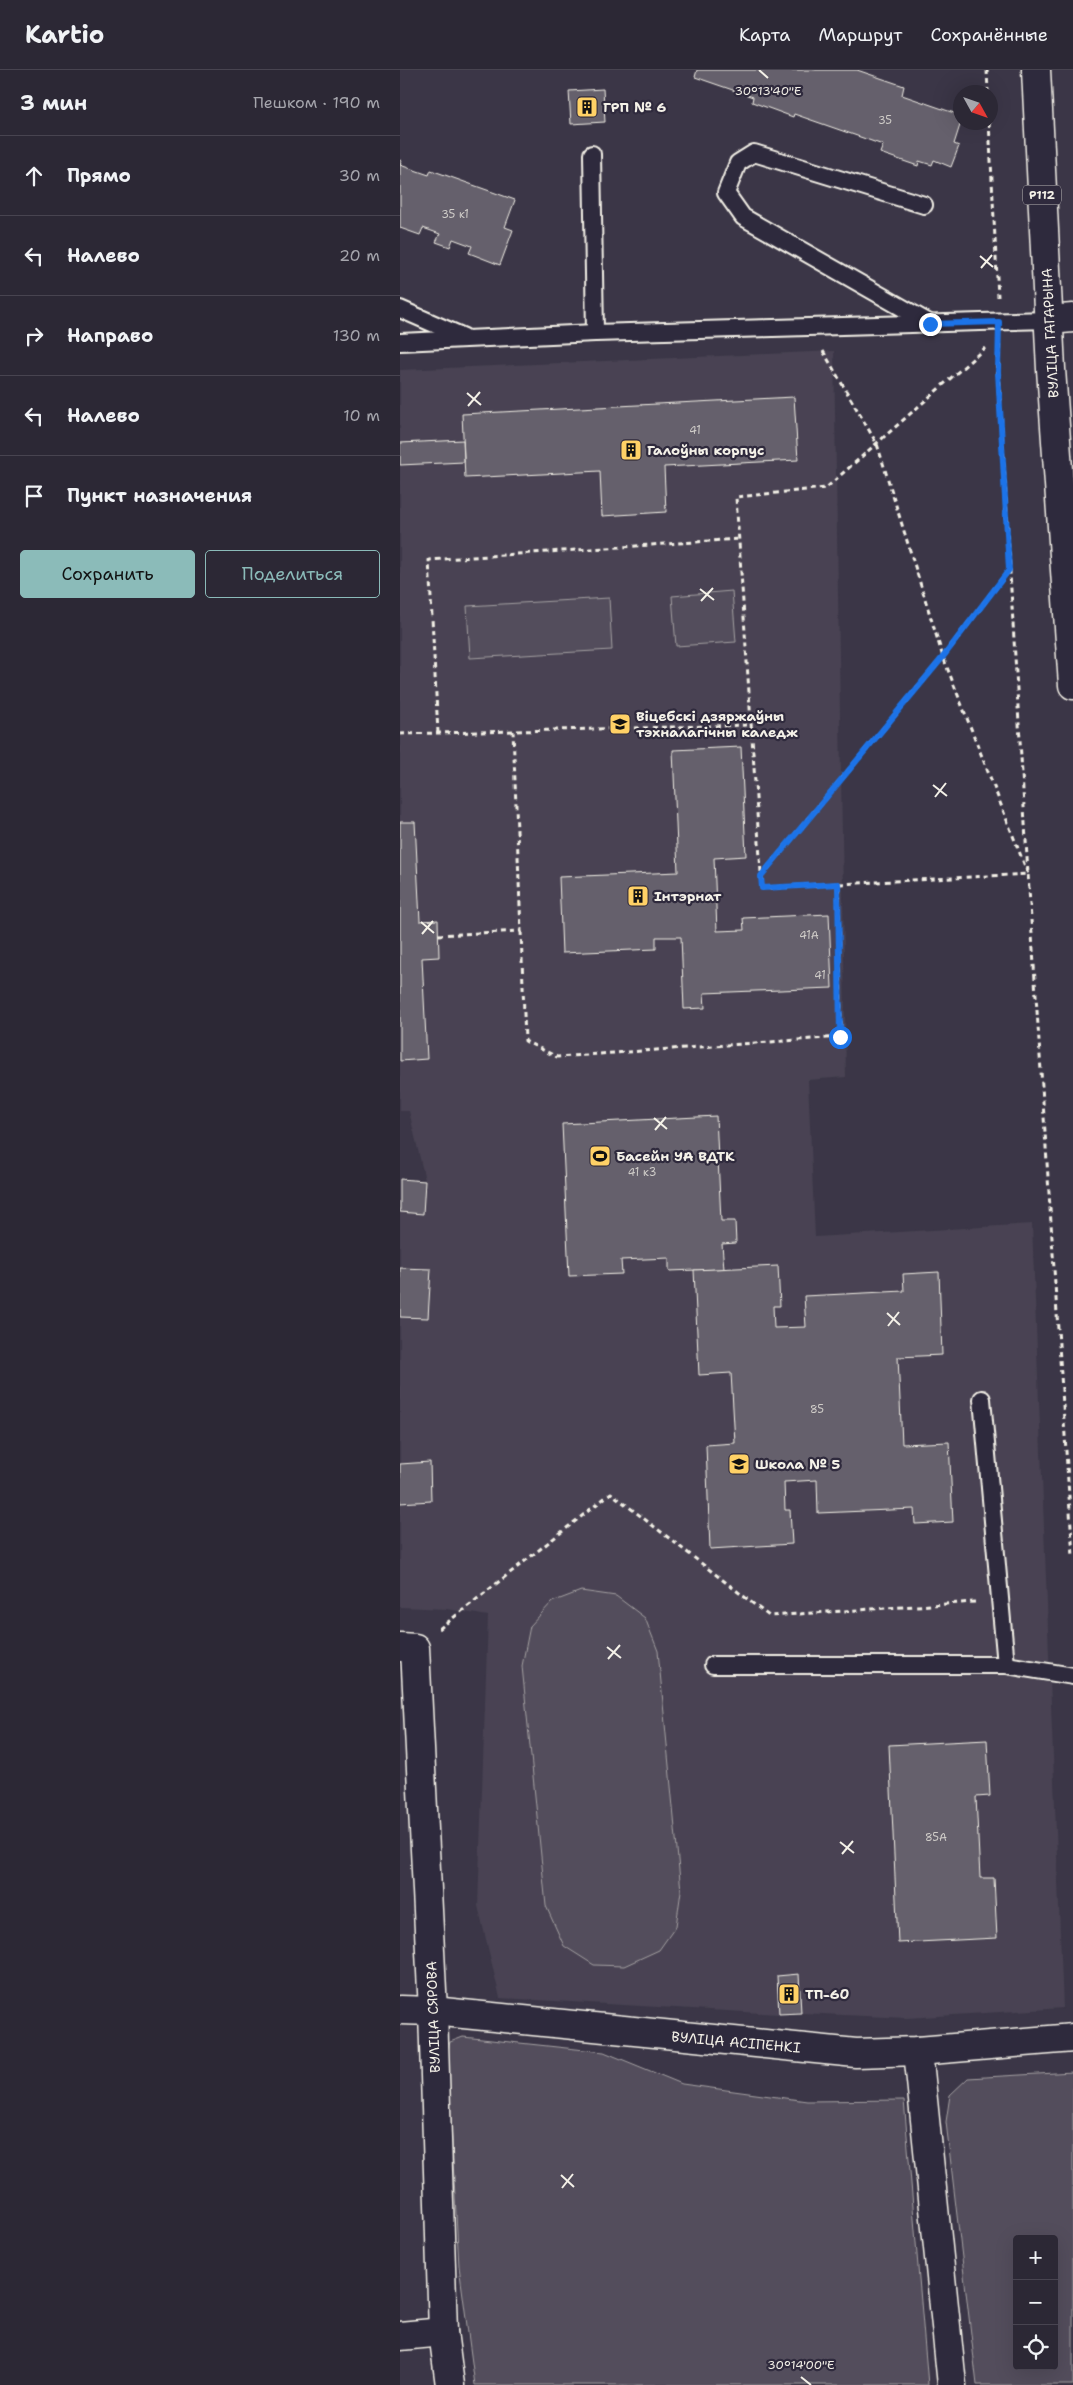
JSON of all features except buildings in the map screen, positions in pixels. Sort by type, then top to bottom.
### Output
[{"type":"street","name":"ВУЛІЦА ГАГАРЫНА","points":[[1036,70],[1061,319],[1073,685]]},
{"type":"street","name":"ВУЛІЦА СЯРОВА","points":[[407,1648],[433,2012],[443,2332],[450,2385]]},
{"type":"street","name":"ВУЛІЦА АСІПЕНКІ","points":[[400,2010],[856,2053],[918,2051],[1073,2038]]},
{"type":"street","points":[[918,2051],[952,2385]]},
{"type":"street","points":[[400,2336],[443,2332]]},
{"type":"lane","points":[[924,205],[754,153],[738,163],[726,193],[743,217],[930,324]]},
{"type":"lane","points":[[592,154],[595,333]]},
{"type":"lane","points":[[400,308],[468,339]]},
{"type":"lane","points":[[400,342],[808,326],[930,324],[999,329],[1061,319]]},
{"type":"lane","points":[[982,1399],[1006,1665]]},
{"type":"lane","points":[[713,1664],[1006,1665],[1073,1676]]},
{"type":"path","points":[[987,70],[988,85]]},
{"type":"path","points":[[989,130],[999,329],[998,372],[1009,570],[1073,1557]]},
{"type":"path","points":[[808,326],[877,444],[943,657],[1028,874]]},
{"type":"path","points":[[999,329],[877,444],[826,488],[736,497],[762,888],[1028,874]]},
{"type":"path","points":[[438,733],[429,560],[739,539]]},
{"type":"path","points":[[761,876],[943,657],[1009,570]]},
{"type":"path","points":[[400,734],[751,725]]},
{"type":"path","points":[[513,731],[525,1041],[557,1058],[840,1037],[838,884]]},
{"type":"path","points":[[438,935],[521,931]]},
{"type":"path","points":[[407,1648],[611,1493],[769,1616],[1000,1601]]},
{"type":"shaded area","name":"Школа № 5","points":[[834,351],[846,1077],[808,1080],[815,1237],[1032,1224],[1063,2008],[907,2018],[801,2013],[779,2014],[500,1998],[478,1906],[488,1616],[447,1609],[400,1607],[400,1179],[425,1180],[409,1111],[400,1111],[400,370]]},
{"type":"shaded area","points":[[732,591],[736,642],[676,646],[672,596]]},
{"type":"shaded area","points":[[609,598],[612,650],[470,658],[467,606]]},
{"type":"shaded area","points":[[581,1591],[616,1596],[645,1618],[658,1651],[681,1891],[676,1926],[659,1950],[624,1966],[594,1965],[564,1946],[546,1906],[522,1666],[530,1626],[552,1602]]},
{"type":"shaded area","points":[[463,2037],[604,2052],[682,2084],[807,2101],[904,2100],[928,2385],[475,2385],[459,2266],[447,2055],[450,2042]]},
{"type":"shaded area","points":[[1073,2072],[1073,2385],[977,2385],[946,2122],[950,2095],[968,2078]]},
{"type":"place","name":"ГРП № 6","points":[[587,107]]},
{"type":"place","name":"Галоўны корпус","points":[[631,450]]},
{"type":"place","name":"Віцебскі дзяржаўны тэхналагічны каледж","points":[[620,724]]},
{"type":"place","name":"Інтэрнат","points":[[638,896]]},
{"type":"place","name":"Басейн УА ВДТК","points":[[600,1156]]},
{"type":"place","name":"Школа № 5","points":[[739,1464]]},
{"type":"place","name":"ТП-60","points":[[789,1994]]},
{"type":"route","points":[[840,1037],[838,884],[762,888],[761,876],[943,657],[1009,570],[998,372],[999,322],[930,324]]}]
